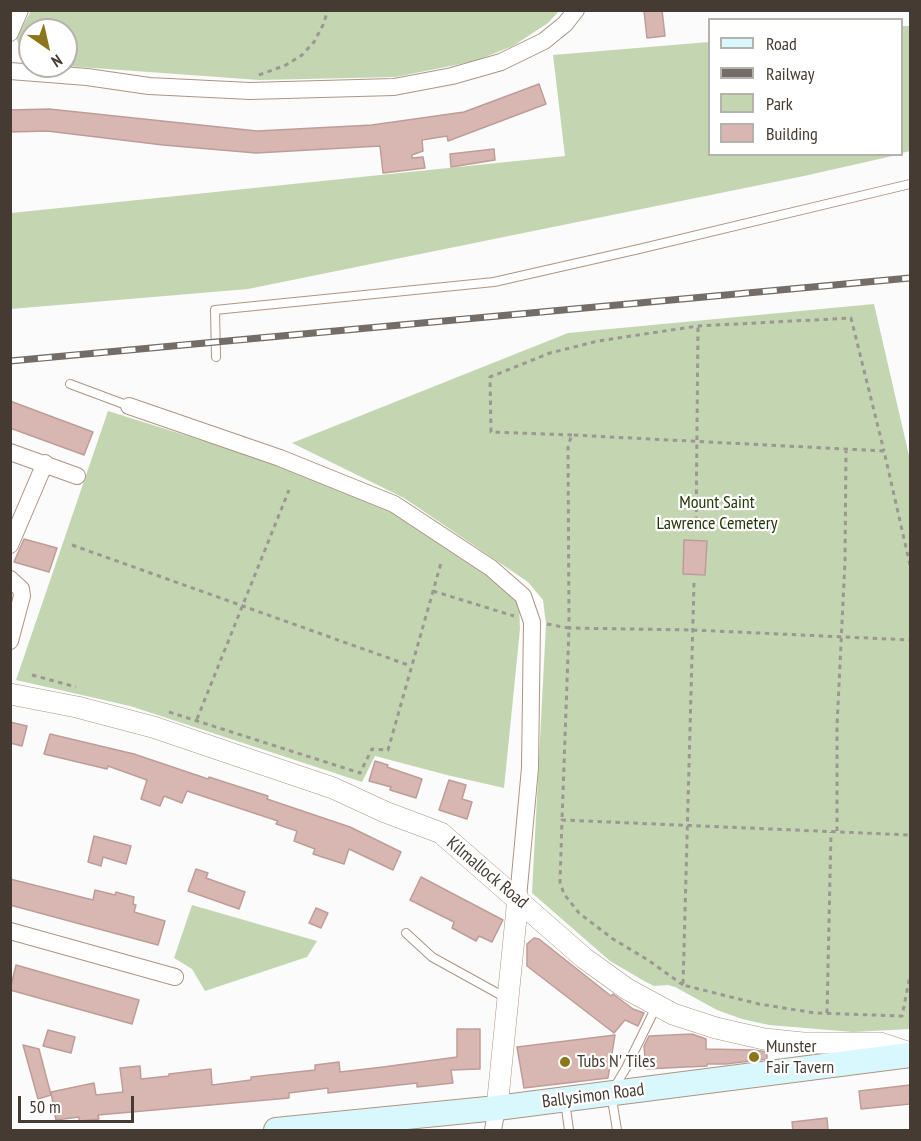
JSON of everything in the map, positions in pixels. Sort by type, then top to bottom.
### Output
[{"type":"main road","name":"Ballysimon Road","points":[[285,1130],[495,1119],[565,1099],[910,1054]]},
{"type":"street","points":[[10,33],[20,10]]},
{"type":"street","points":[[10,71],[87,77],[150,86],[250,91],[358,90],[394,87],[452,76],[491,65],[524,52],[558,30],[576,10]]},
{"type":"street","points":[[129,406],[280,458],[394,504],[491,568],[523,596],[532,622],[530,768],[495,1119]]},
{"type":"street","points":[[10,452],[77,476]]},
{"type":"street","points":[[10,545],[45,463]]},
{"type":"street","points":[[10,579],[21,589],[22,596],[10,641]]},
{"type":"street","name":"Kilmallock Road","points":[[10,694],[77,707],[153,727],[333,788],[385,812],[441,833],[584,958],[627,989],[673,1014],[716,1028],[764,1039],[803,1043],[880,1043],[910,1054]]},
{"type":"street","points":[[10,931],[175,977]]},
{"type":"lane","points":[[216,357],[215,310],[494,282],[910,184]]},
{"type":"lane","points":[[70,384],[129,406]]},
{"type":"lane","points":[[406,933],[432,957],[508,999]]},
{"type":"lane","points":[[617,1131],[611,1093],[657,1005]]},
{"type":"lane","points":[[565,1099],[569,1131]]},
{"type":"path","points":[[250,91],[255,77],[286,65],[302,55],[314,42],[328,10]]},
{"type":"path","points":[[884,451],[846,451],[697,441],[491,432],[490,377],[549,353],[598,341],[698,326],[851,318],[884,451],[910,565]]},
{"type":"path","points":[[696,530],[698,326]]},
{"type":"path","points":[[572,435],[568,445],[569,628],[560,882],[564,894],[579,913],[613,939],[684,984],[759,1004],[826,1013],[902,1016],[910,976]]},
{"type":"path","points":[[837,831],[837,726],[846,451]]},
{"type":"path","points":[[197,719],[289,490]]},
{"type":"path","points":[[72,545],[411,666]]},
{"type":"path","points":[[164,710],[360,772],[372,749],[388,750],[441,563]]},
{"type":"path","points":[[684,984],[694,583]]},
{"type":"path","points":[[433,591],[532,622],[569,628],[693,630],[910,640]]},
{"type":"path","points":[[32,675],[76,687]]},
{"type":"path","points":[[562,820],[910,836]]},
{"type":"path","points":[[826,1013],[831,831]]},
{"type":"green space","points":[[31,11],[559,11],[548,23],[513,46],[475,61],[396,77],[259,80],[78,67],[78,18],[27,18]]},
{"type":"green space","points":[[903,26],[910,26],[910,151],[903,153]]},
{"type":"green space","points":[[708,42],[708,156],[893,156],[248,289],[11,309],[11,213],[565,156],[553,55]]},
{"type":"green space","name":"Mount Saint Lawrence Cemetery","points":[[874,304],[910,460],[910,1029],[853,1032],[769,1025],[717,1010],[675,987],[654,986],[646,982],[610,961],[532,893],[546,624],[543,600],[528,582],[404,498],[292,443],[568,333]]},
{"type":"green space","points":[[108,411],[274,463],[391,512],[484,572],[519,604],[520,629],[504,788],[375,756],[362,782],[130,706],[16,680]]},
{"type":"green space","points":[[192,905],[317,941],[307,957],[205,991],[192,969],[174,958]]},
{"type":"building","points":[[662,10],[665,36],[647,38],[644,11]]},
{"type":"building","points":[[539,84],[546,104],[448,141],[447,136],[422,140],[423,151],[412,155],[412,158],[423,157],[425,168],[383,173],[380,146],[256,153],[47,131],[10,132],[10,110],[49,109],[257,131],[372,125],[464,112]]},
{"type":"building","points":[[494,149],[495,160],[451,167],[450,154]]},
{"type":"building","points":[[10,401],[93,432],[84,455],[10,428]]},
{"type":"building","points":[[24,539],[57,548],[49,572],[14,562]]},
{"type":"building","points":[[684,540],[707,541],[705,575],[683,574]]},
{"type":"building","points":[[10,722],[27,726],[22,746],[10,743]]},
{"type":"building","points":[[50,734],[134,754],[268,796],[267,799],[350,827],[401,852],[393,870],[349,849],[344,864],[313,854],[315,849],[294,841],[297,831],[276,824],[278,821],[187,791],[182,803],[164,796],[160,806],[141,799],[147,780],[108,766],[107,769],[44,754]]},
{"type":"building","points":[[375,761],[422,779],[416,798],[390,790],[391,787],[369,781]]},
{"type":"building","points":[[449,780],[466,785],[462,799],[472,802],[467,819],[439,810]]},
{"type":"building","points":[[94,836],[131,846],[126,864],[103,857],[101,866],[88,862]]},
{"type":"building","points":[[196,869],[208,873],[206,878],[245,892],[239,909],[188,891]]},
{"type":"building","points":[[421,877],[503,920],[492,942],[479,936],[476,941],[452,928],[454,922],[410,900]]},
{"type":"building","points":[[10,879],[93,900],[95,890],[134,897],[133,904],[136,905],[134,912],[165,921],[158,945],[10,905]]},
{"type":"building","points":[[316,908],[328,913],[321,928],[309,923]]},
{"type":"building","points":[[534,938],[539,939],[611,996],[613,994],[633,1009],[644,1013],[638,1026],[625,1020],[614,1033],[527,966],[527,944]]},
{"type":"building","points":[[16,965],[139,1000],[132,1024],[10,990]]},
{"type":"building","points":[[457,1029],[480,1029],[480,1069],[451,1070],[453,1083],[417,1087],[417,1083],[328,1093],[328,1088],[289,1093],[289,1098],[98,1115],[99,1119],[79,1121],[79,1117],[56,1120],[51,1092],[94,1083],[96,1095],[123,1092],[120,1068],[140,1066],[141,1079],[211,1069],[212,1085],[251,1080],[251,1077],[315,1070],[315,1065],[339,1062],[340,1072],[457,1057]]},
{"type":"building","points":[[48,1030],[75,1037],[71,1053],[43,1046]]},
{"type":"building","points":[[692,1034],[706,1039],[706,1049],[767,1052],[767,1059],[707,1064],[707,1066],[646,1069],[644,1046],[649,1036]]},
{"type":"building","name":"Tubs N' Tiles","points":[[615,1035],[608,1078],[524,1088],[517,1047]]},
{"type":"building","points":[[23,1045],[39,1049],[51,1095],[38,1099]]},
{"type":"building","points":[[910,1085],[910,1104],[861,1109],[859,1091]]},
{"type":"building","points":[[827,1118],[828,1131],[793,1131],[792,1122]]},
{"type":"railway","points":[[10,361],[910,278]]},
{"type":"place","name":"Munster Fair Tavern","points":[[754,1057]]},
{"type":"place","name":"Tubs N' Tiles","points":[[565,1062]]}]
